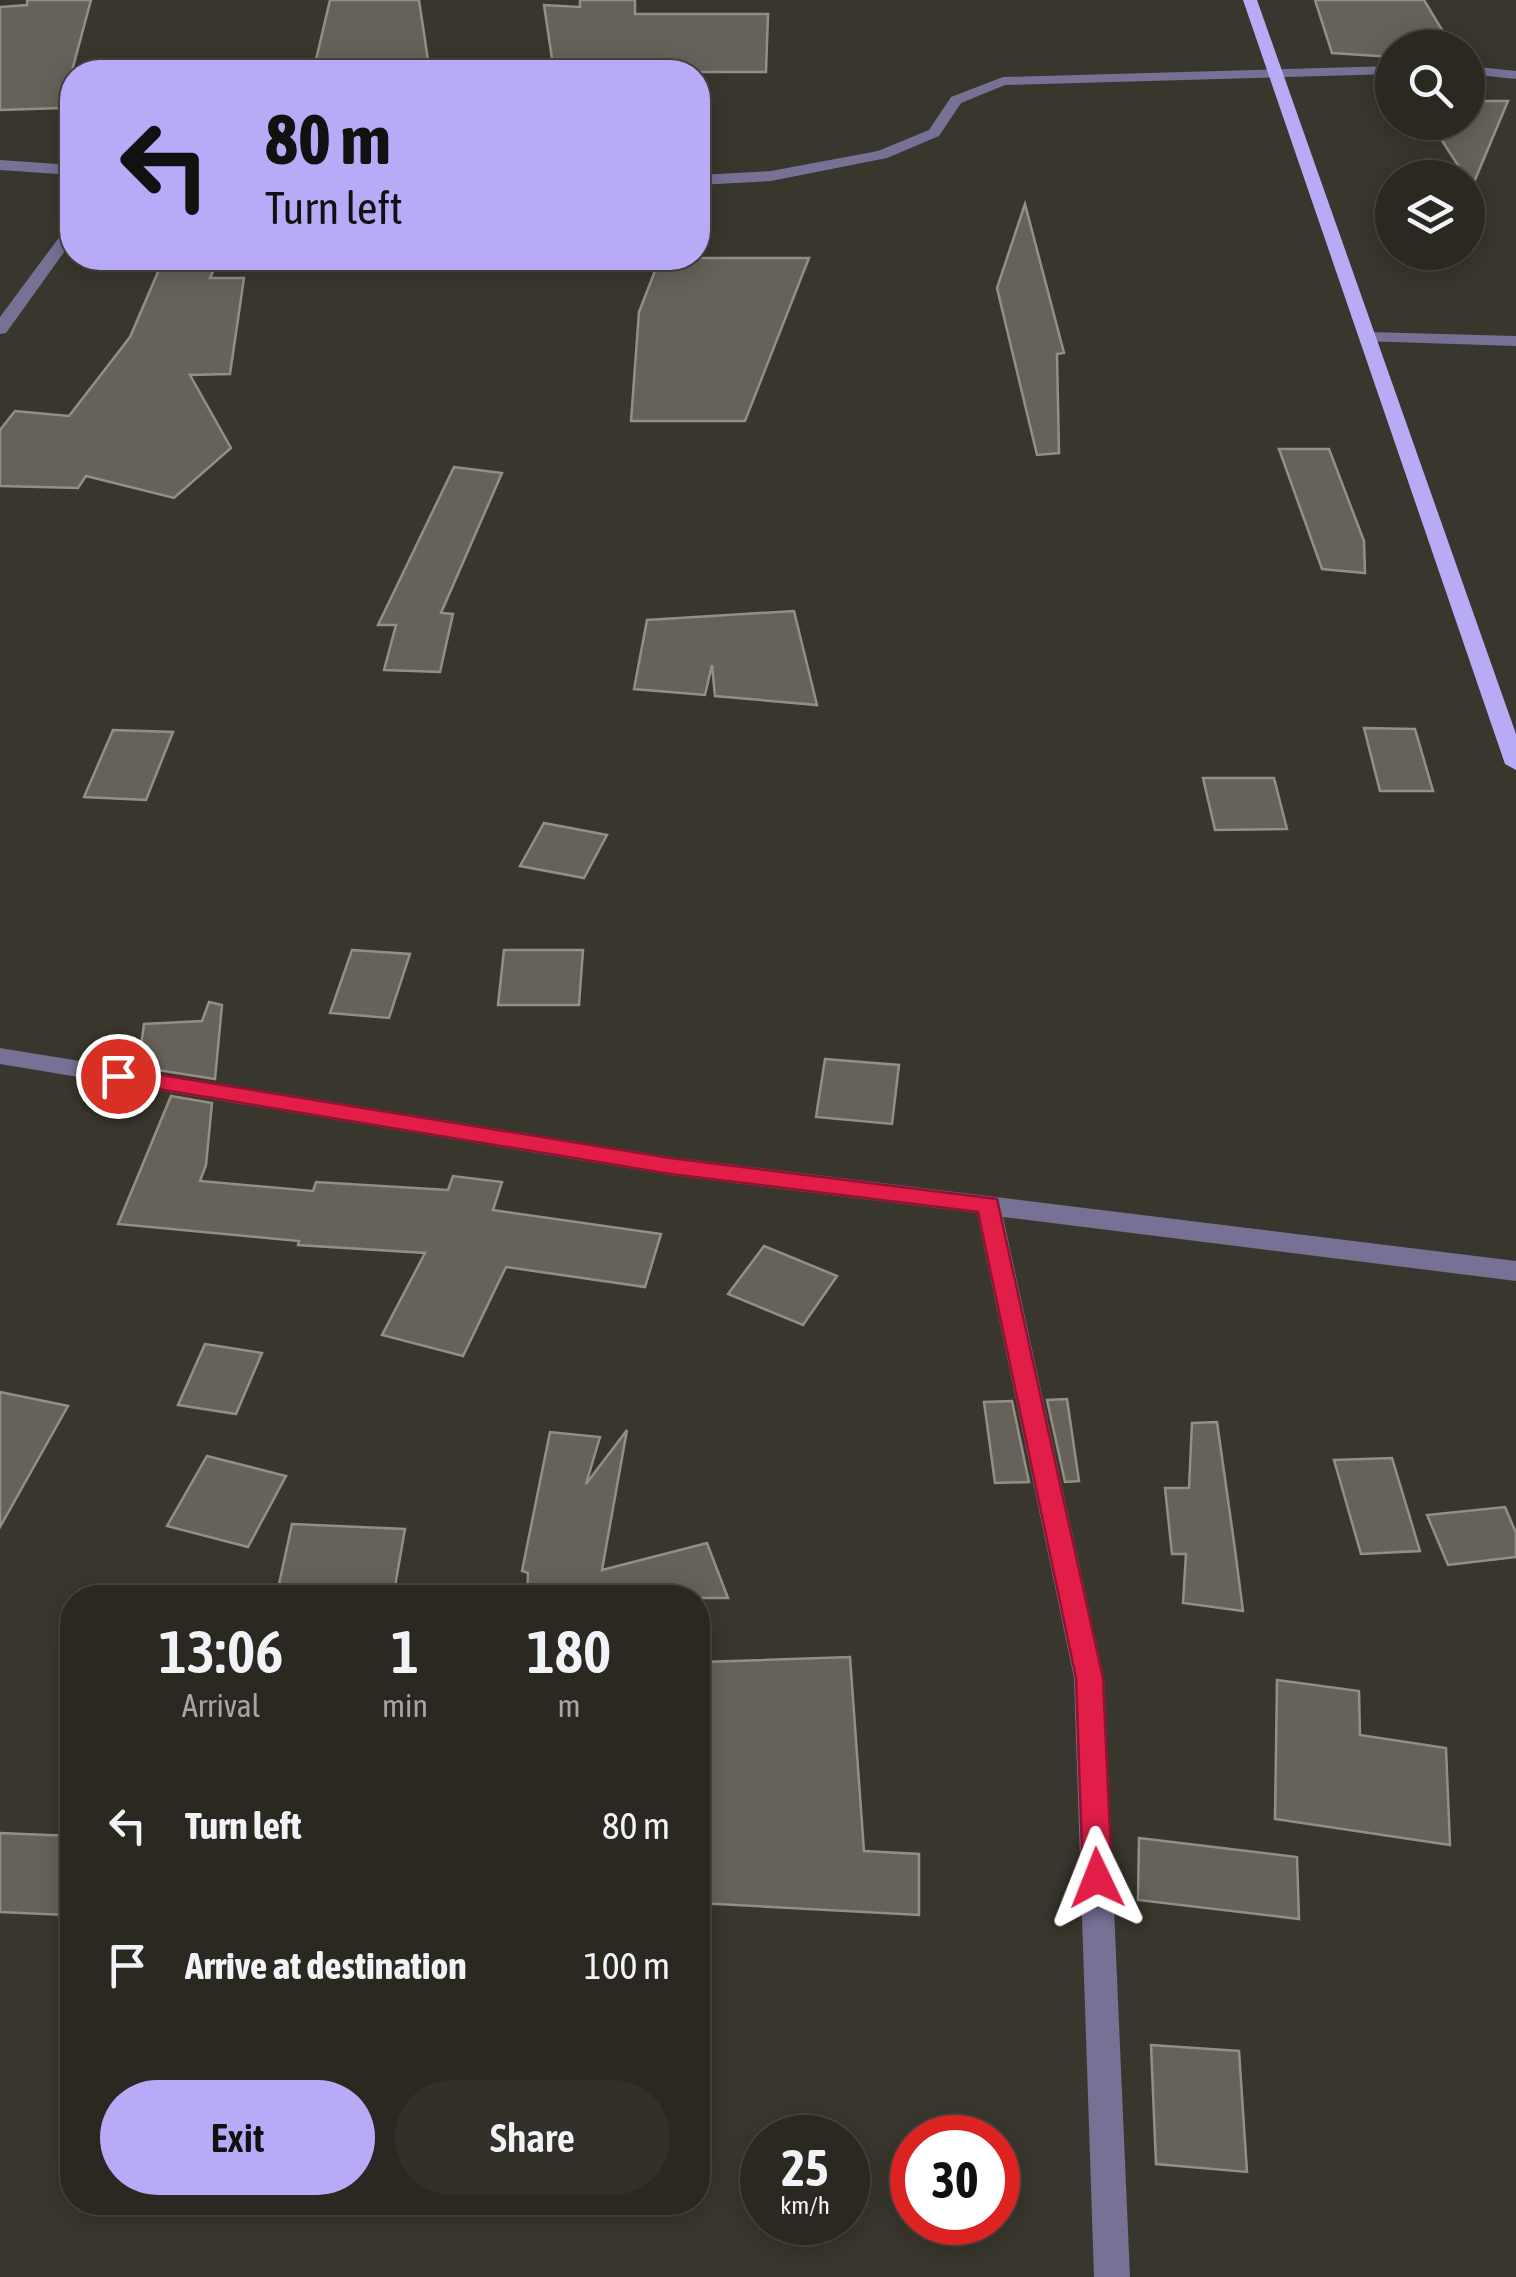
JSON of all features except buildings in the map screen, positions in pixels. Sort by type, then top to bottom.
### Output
[{"type":"main road","points":[[1250,0],[1516,764]]},
{"type":"street","points":[[710,179],[771,176],[882,154],[934,134],[956,100],[1004,81],[1375,70]]},
{"type":"street","points":[[1485,72],[1516,75]]},
{"type":"street","points":[[0,165],[60,169]]},
{"type":"street","points":[[0,329],[60,247]]},
{"type":"street","points":[[1368,337],[1516,341]]},
{"type":"street","points":[[0,1056],[670,1166],[1516,1271]]},
{"type":"street","points":[[988,1205],[1090,1678],[1112,2277]]},
{"type":"route","points":[[118,1076],[670,1166],[988,1205],[1090,1678],[1097,1878]]}]
